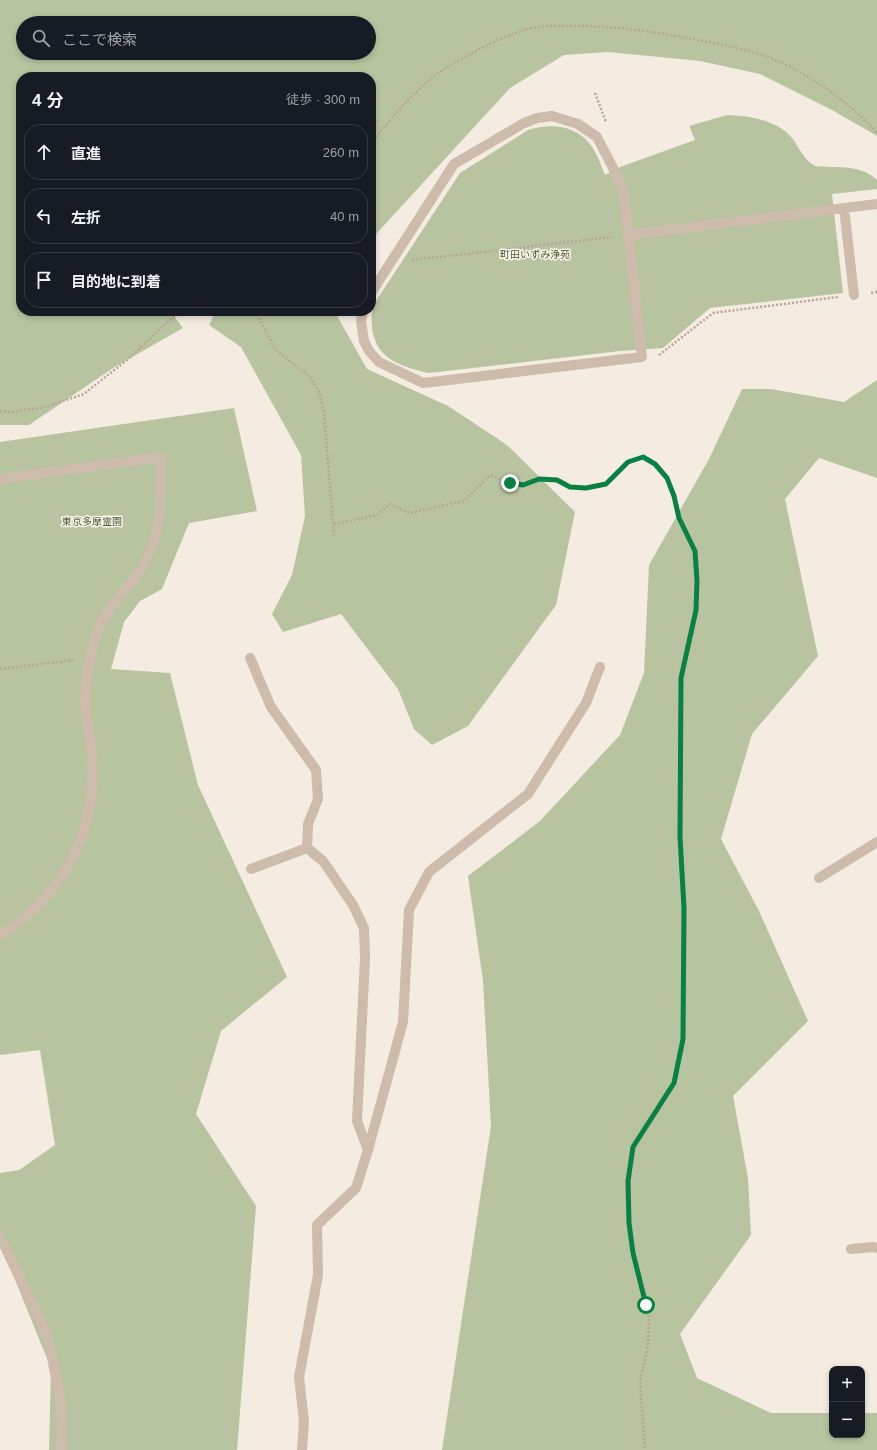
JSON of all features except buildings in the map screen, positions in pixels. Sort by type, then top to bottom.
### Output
[{"type":"street","points":[[362,316],[364,341],[369,351],[379,362],[423,383],[642,357],[624,194],[597,137],[578,124],[552,116],[537,118],[524,123],[454,164],[376,285]]},
{"type":"street","points":[[628,235],[877,204]]},
{"type":"street","points":[[844,208],[854,295]]},
{"type":"street","points":[[0,479],[161,457],[158,526],[154,544],[142,567],[109,611],[96,634],[90,657],[86,681],[85,703],[91,750],[93,783],[90,812],[84,835],[74,856],[54,887],[36,908],[17,924],[0,935]]},
{"type":"street","points":[[250,658],[271,707],[316,770],[318,799],[308,824],[307,848]]},
{"type":"street","points":[[302,1450],[304,1421],[299,1377],[318,1274],[317,1225],[356,1188],[368,1150],[404,1022],[409,910],[428,872],[528,794],[586,703],[600,667]]},
{"type":"street","points":[[819,878],[877,842]]},
{"type":"street","points":[[251,869],[307,848]]},
{"type":"street","points":[[307,848],[323,861],[353,905],[364,928],[365,958],[357,1121],[368,1150]]},
{"type":"street","points":[[0,1236],[48,1338],[61,1404],[62,1450]]},
{"type":"street","points":[[851,1249],[877,1248]]},
{"type":"path","points":[[376,137],[428,80],[492,44],[524,29],[550,26],[604,26],[671,35],[739,47],[781,62],[839,98],[877,133]]},
{"type":"path","points":[[391,262],[628,235]]},
{"type":"path","points":[[642,357],[661,355],[713,313],[877,292]]},
{"type":"path","points":[[0,411],[10,412],[45,407],[84,394],[128,359],[176,316]]},
{"type":"path","points":[[258,316],[275,349],[310,377],[319,391],[324,414],[334,537]]},
{"type":"path","points":[[334,524],[377,515],[390,504],[409,513],[464,501],[490,475],[510,483],[523,485],[539,479],[557,480],[570,487],[586,488],[606,484],[628,462],[643,457],[655,464],[667,478],[674,496],[679,518],[695,551],[697,581],[696,610],[681,678],[680,837],[684,908],[683,1039],[674,1083],[633,1147],[628,1181],[629,1223],[633,1253],[644,1291],[648,1319],[648,1345],[640,1382],[645,1450]]},
{"type":"path","points":[[0,669],[90,657]]},
{"type":"green space","points":[[0,0],[877,0],[877,136],[832,110],[760,74],[700,61],[608,52],[564,55],[510,88],[376,235],[376,72],[16,72],[16,316],[174,316],[183,328],[113,368],[29,425],[0,425]]},
{"type":"green space","name":"町田いずみ浄苑","points":[[727,115],[744,116],[762,120],[779,127],[786,132],[812,164],[816,166],[841,167],[860,170],[866,172],[877,180],[877,189],[832,194],[843,293],[710,308],[663,348],[620,351],[429,373],[402,365],[392,360],[384,354],[377,345],[373,335],[372,322],[372,316],[376,316],[376,301],[460,173],[528,130],[553,126],[570,129],[584,138],[595,151],[605,175],[620,167],[695,140],[689,126]]},
{"type":"green space","points":[[214,316],[337,316],[367,369],[448,406],[507,445],[575,512],[556,605],[468,726],[432,745],[414,729],[398,689],[341,614],[283,632],[272,614],[292,575],[305,516],[301,455],[241,347],[209,325]]},
{"type":"green space","points":[[877,380],[877,478],[819,458],[785,499],[818,656],[752,734],[721,839],[759,911],[808,1021],[733,1096],[748,1178],[751,1235],[680,1334],[697,1378],[771,1413],[829,1413],[829,1438],[865,1438],[865,1413],[877,1413],[877,1450],[442,1450],[491,1126],[483,981],[468,876],[540,821],[620,735],[644,673],[649,565],[709,459],[742,389],[771,389],[844,402]]},
{"type":"green space","name":"東京多摩霊園","points":[[234,408],[257,511],[189,523],[162,589],[140,601],[124,622],[111,669],[170,673],[198,785],[287,977],[221,1031],[196,1114],[256,1206],[237,1450],[49,1450],[51,1368],[9,1265],[0,1231],[0,1173],[19,1170],[55,1145],[40,1050],[0,1055],[0,442]]},
{"type":"route","points":[[510,483],[523,485],[539,479],[557,480],[570,487],[586,488],[606,484],[628,462],[643,457],[655,464],[667,478],[674,496],[679,518],[695,551],[697,581],[696,610],[681,678],[680,837],[684,908],[683,1039],[674,1083],[633,1147],[628,1181],[629,1223],[633,1253],[644,1291],[646,1305]]}]
